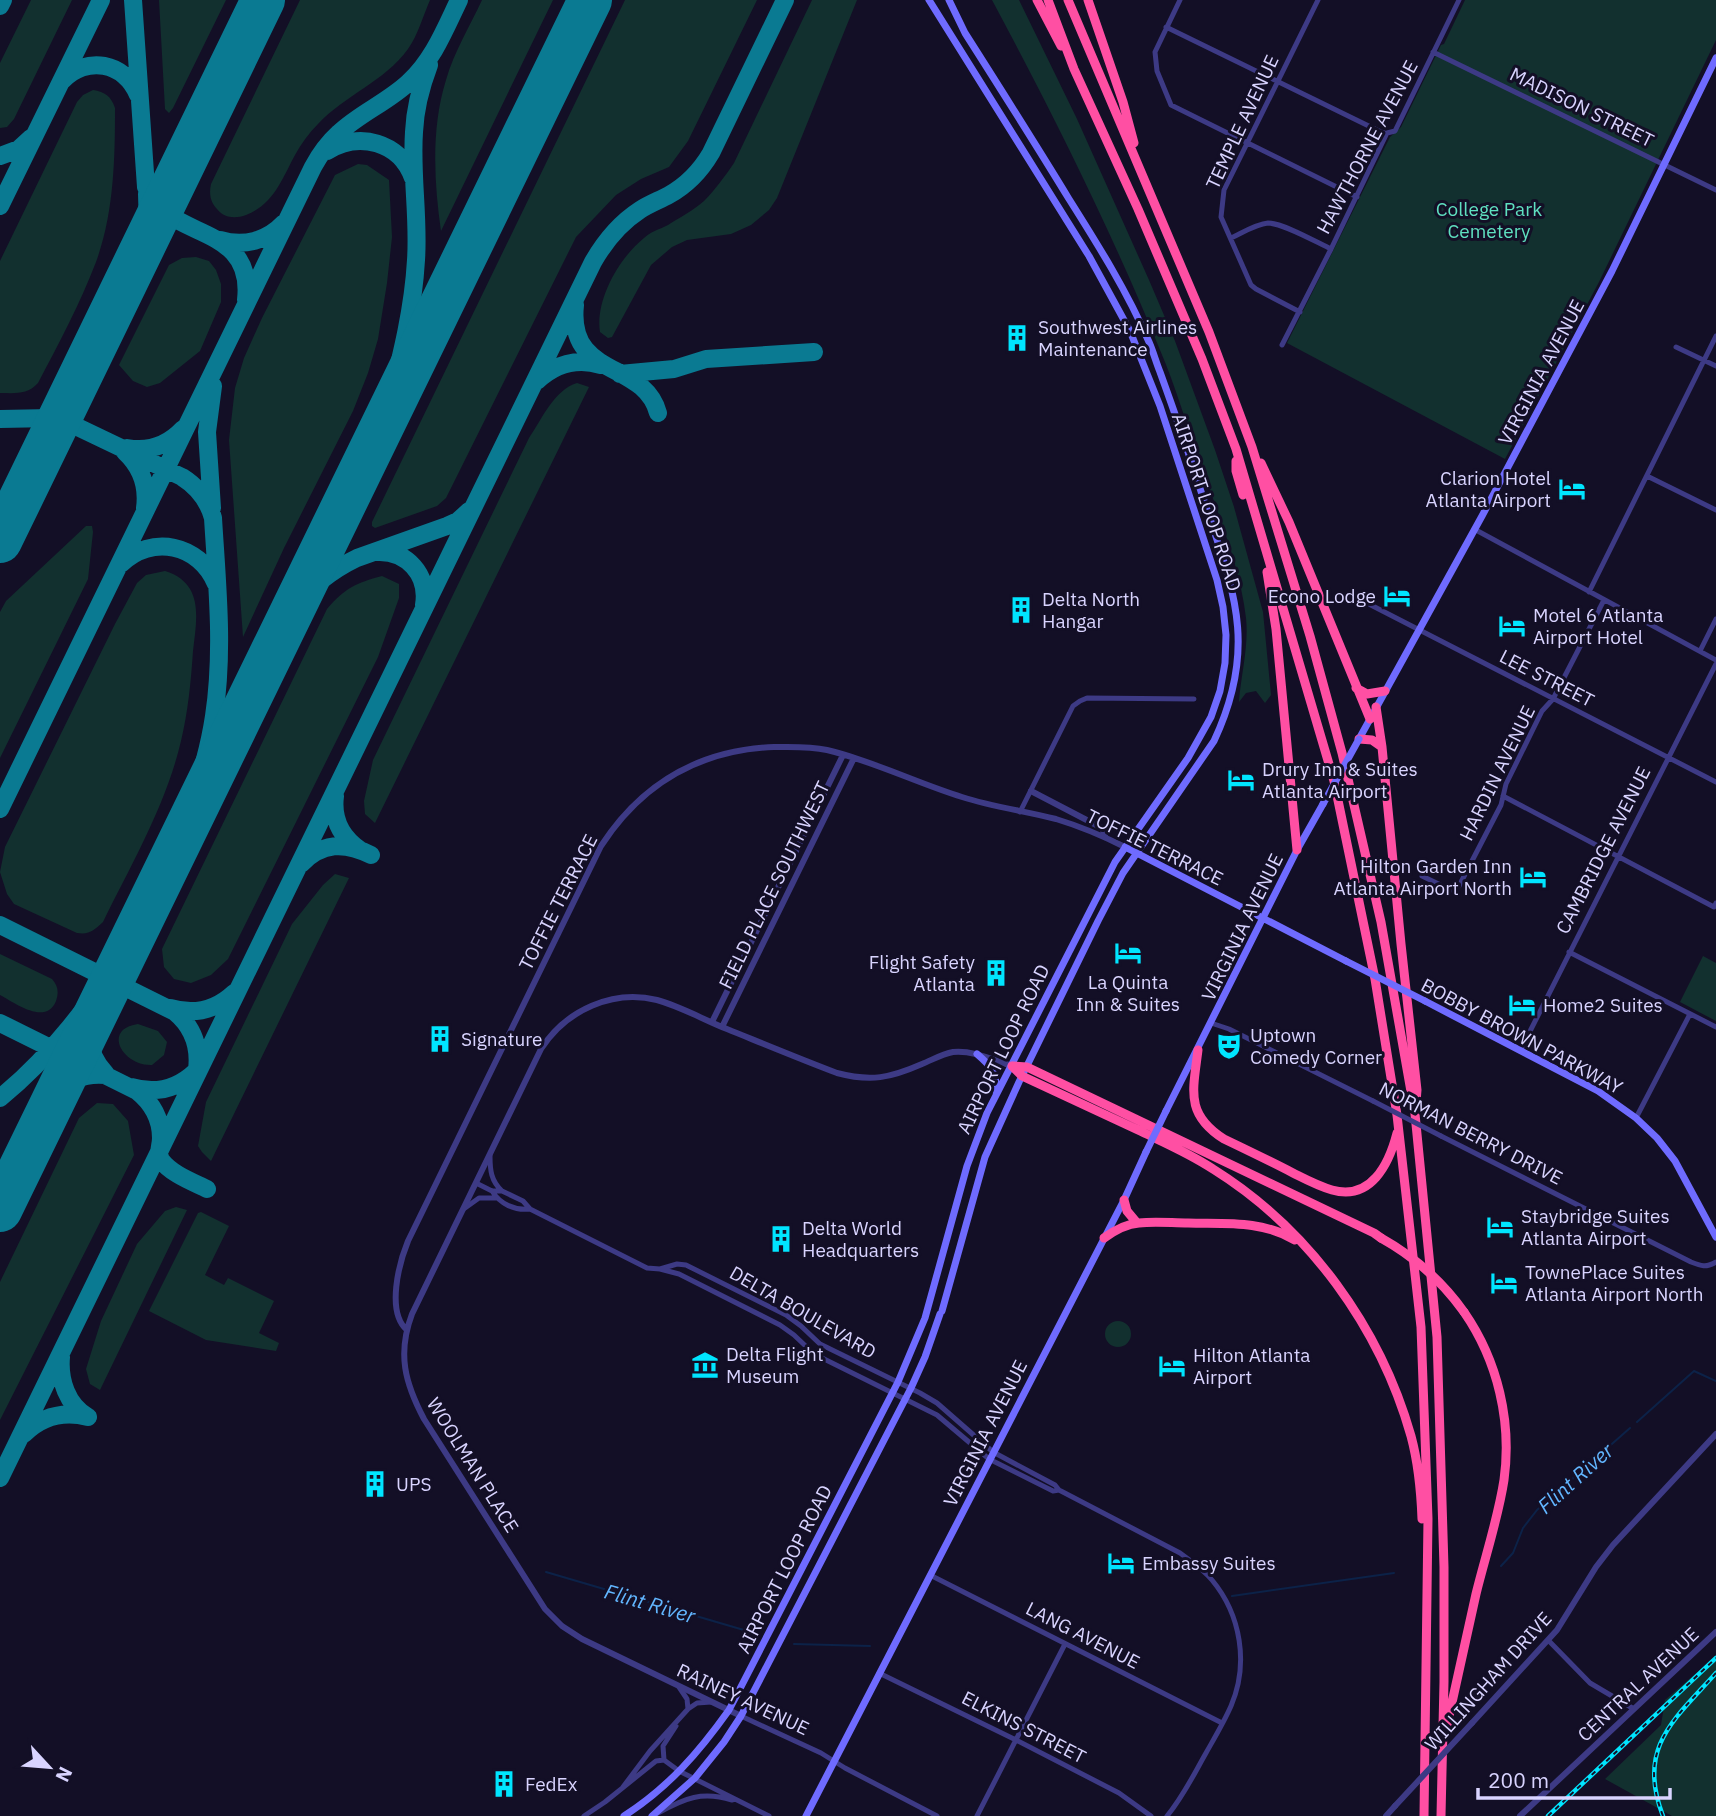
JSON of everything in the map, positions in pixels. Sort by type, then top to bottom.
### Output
[{"type":"highway","points":[[1037,0],[1074,69],[1202,359],[1236,449],[1334,781],[1375,979],[1397,1115],[1421,1327],[1428,1519],[1424,1816]]},
{"type":"highway","points":[[1048,0],[1074,69]]},
{"type":"highway","points":[[1068,0],[1209,332],[1252,447],[1310,636],[1342,753],[1381,922],[1415,1114],[1438,1358],[1444,1567],[1441,1816]]},
{"type":"highway","points":[[1088,0],[1123,102],[1135,156]]},
{"type":"highway","points":[[1252,447],[1289,522],[1370,719]]},
{"type":"highway","points":[[1236,449],[1236,471],[1271,590],[1297,850]]},
{"type":"highway","points":[[1356,688],[1368,694],[1385,691]]},
{"type":"highway","points":[[1376,707],[1418,1090],[1415,1114]]},
{"type":"highway","points":[[1359,739],[1373,740],[1382,747]]},
{"type":"highway","points":[[1198,1050],[1193,1089],[1196,1110],[1203,1122],[1224,1139],[1325,1188],[1352,1191],[1372,1182],[1378,1177],[1392,1152],[1398,1128]]},
{"type":"highway","points":[[1012,1066],[1182,1139],[1362,1227],[1398,1247],[1425,1268],[1464,1312],[1487,1354],[1498,1385],[1506,1434],[1506,1459],[1500,1500],[1443,1744]]},
{"type":"highway","points":[[1025,1071],[1214,1169],[1293,1233],[1332,1279],[1361,1320],[1380,1357],[1412,1438],[1420,1490],[1426,1584]]},
{"type":"highway","points":[[1124,1199],[1127,1211],[1137,1223]]},
{"type":"highway","points":[[1104,1238],[1117,1229],[1137,1223],[1254,1224],[1271,1228],[1302,1244]]},
{"type":"main road","name":"AIRPORT LOOP ROAD","points":[[624,1816],[653,1796],[679,1771],[705,1744],[729,1710],[898,1382],[925,1318],[975,1143],[987,1113],[1090,907],[1125,846],[1188,758],[1211,718],[1225,663],[1226,635],[1217,580],[1160,406],[1130,331],[1096,267],[929,0]]},
{"type":"main road","name":"AIRPORT LOOP ROAD","points":[[652,1816],[695,1778],[741,1716],[911,1388],[941,1312],[985,1157],[1123,873],[1204,757],[1223,721],[1238,664],[1239,634],[1229,576],[1150,344],[1108,260],[965,33],[949,0]]},
{"type":"main road","name":"VIRGINIA AVENUE","points":[[806,1816],[1124,1199],[1297,850],[1606,282],[1716,58]]},
{"type":"main road","name":"TOFFIE TERRACE","points":[[1125,846],[1263,919]]},
{"type":"main road","name":"BOBBY BROWN PARKWAY","points":[[1263,919],[1598,1091],[1636,1118],[1657,1138],[1675,1161],[1716,1237]]},
{"type":"main road","points":[[977,1054],[997,1077],[996,1096]]},
{"type":"street","points":[[1180,0],[1158,45],[1155,61],[1171,105],[1357,197]]},
{"type":"street","name":"TEMPLE AVENUE","points":[[1300,312],[1251,285],[1220,217],[1224,190],[1318,0]]},
{"type":"street","name":"HAWTHORNE AVENUE","points":[[1282,345],[1387,133],[1395,131],[1459,0]]},
{"type":"street","points":[[1167,27],[1387,133]]},
{"type":"street","name":"MADISON STREET","points":[[1433,52],[1716,190]]},
{"type":"street","points":[[1231,238],[1264,223],[1271,223],[1331,249]]},
{"type":"street","points":[[1589,592],[1716,336]]},
{"type":"street","points":[[1676,347],[1716,366]]},
{"type":"street","points":[[1647,475],[1716,510]]},
{"type":"street","points":[[1474,529],[1716,662]]},
{"type":"street","name":"HARDIN AVENUE","points":[[1422,876],[1451,890],[1459,886],[1501,805],[1506,784],[1542,710],[1553,699],[1604,600]]},
{"type":"street","name":"LEE STREET","points":[[1363,601],[1716,782]]},
{"type":"street","points":[[1700,651],[1716,619]]},
{"type":"street","name":"CAMBRIDGE AVENUE","points":[[1520,1051],[1716,662]]},
{"type":"street","points":[[1020,812],[1073,706],[1080,701],[1087,698],[1194,699]]},
{"type":"street","name":"TOFFIE TERRACE","points":[[407,1330],[400,1322],[396,1296],[397,1278],[404,1251],[611,830],[631,807],[674,773],[713,757],[745,749],[808,747],[854,758],[979,803],[1056,820],[1125,846]]},
{"type":"street","name":"FIELD PLACE SOUTHWEST","points":[[712,1022],[843,755]]},
{"type":"street","name":"FIELD PLACE SOUTHWEST","points":[[722,1027],[854,758]]},
{"type":"street","points":[[1031,791],[1102,828],[1106,838]]},
{"type":"street","points":[[1503,796],[1715,905]]},
{"type":"street","points":[[812,818],[821,823]]},
{"type":"street","points":[[788,868],[797,873]]},
{"type":"street","points":[[756,932],[766,936]]},
{"type":"street","points":[[1569,952],[1716,1027]]},
{"type":"street","name":"WOOLMAN PLACE","points":[[540,1603],[416,1404],[407,1382],[404,1362],[407,1330],[418,1300],[548,1038],[570,1018],[600,1002],[615,998],[645,998],[675,1006],[837,1073],[857,1078],[878,1079],[891,1076],[954,1052],[977,1054]]},
{"type":"street","points":[[1636,1118],[1690,1014]]},
{"type":"street","name":"NORMAN BERRY DRIVE","points":[[1211,1023],[1229,1029],[1691,1262],[1701,1266],[1716,1262]]},
{"type":"street","points":[[977,1054],[1012,1066]]},
{"type":"street","points":[[489,1155],[491,1176],[502,1191]]},
{"type":"street","points":[[476,1183],[492,1191],[502,1191]]},
{"type":"street","points":[[462,1210],[479,1198],[496,1198],[492,1191]]},
{"type":"street","name":"DELTA BOULEVARD","points":[[502,1191],[523,1201],[530,1209],[647,1268],[679,1274],[770,1320],[794,1335],[814,1354],[937,1415],[991,1456]]},
{"type":"street","name":"DELTA BOULEVARD","points":[[496,1198],[519,1211],[530,1209]]},
{"type":"street","name":"DELTA BOULEVARD","points":[[660,1269],[677,1264],[686,1265],[786,1315],[820,1344],[911,1388],[943,1407],[991,1456]]},
{"type":"street","name":"WILLINGHAM DRIVE","points":[[1386,1816],[1558,1630],[1596,1567],[1613,1545],[1716,1434]]},
{"type":"street","points":[[991,1456],[1055,1485],[1059,1490],[1180,1553],[1212,1579],[1234,1618],[1241,1650],[1241,1669],[1232,1705],[1181,1798],[1167,1816]]},
{"type":"street","name":"LANG AVENUE","points":[[930,1574],[1222,1723]]},
{"type":"street","name":"RAINEY AVENUE","points":[[540,1603],[556,1621],[575,1635],[821,1754],[937,1816]]},
{"type":"street","name":"CENTRAL AVENUE","points":[[1520,1816],[1716,1632]]},
{"type":"street","points":[[1548,1640],[1590,1682],[1634,1709]]},
{"type":"street","points":[[976,1816],[1065,1644]]},
{"type":"street","name":"ELKINS STREET","points":[[879,1673],[1119,1793],[1151,1816]]},
{"type":"street","points":[[664,1760],[663,1746],[688,1709],[687,1699],[677,1685]]},
{"type":"street","points":[[623,1787],[650,1751],[688,1709],[698,1703],[715,1703]]},
{"type":"street","points":[[584,1816],[656,1761],[664,1760],[679,1771],[769,1816]]},
{"type":"street","name":"AIRPORT LOOP ROAD","points":[[652,1816],[679,1802],[699,1796],[720,1797],[746,1804]]},
{"type":"green space","points":[[31,0],[72,0],[14,119],[7,127],[0,128],[0,63]]},
{"type":"green space","points":[[159,0],[226,0],[169,113],[165,109]]},
{"type":"green space","points":[[300,0],[430,0],[418,32],[408,49],[388,71],[340,105],[315,127],[270,198],[246,215],[226,216],[213,203],[211,184]]},
{"type":"green space","points":[[482,0],[553,0],[441,231],[435,155],[441,98],[453,59]]},
{"type":"green space","points":[[625,0],[757,0],[688,141],[669,167],[641,179],[616,195],[576,237],[446,498],[437,506],[375,528],[372,522]]},
{"type":"green space","points":[[812,0],[857,0],[777,198],[769,210],[751,225],[731,234],[687,240],[672,247],[651,265],[612,337],[608,338],[600,332],[599,320],[605,293],[618,268],[646,236],[704,201],[727,173]]},
{"type":"green space","points":[[992,0],[1019,0],[1077,119],[1175,341],[1234,507],[1263,612],[1271,695],[1265,703],[1256,691],[1246,693],[1239,702],[1247,628],[1239,579],[1166,364],[1122,261],[1080,173]]},
{"type":"green space","name":"College Park Cemetery","points":[[1465,0],[1716,0],[1716,40],[1599,282],[1505,459],[1287,343],[1390,137],[1401,127]]},
{"type":"green space","points":[[93,90],[107,95],[115,108],[112,186],[102,243],[83,293],[38,383],[25,391],[0,393],[0,261],[77,102]]},
{"type":"green space","points":[[358,164],[367,165],[389,180],[392,237],[378,339],[353,411],[243,637],[229,440],[235,388],[244,358],[262,318],[335,175]]},
{"type":"green space","points":[[196,257],[209,261],[221,284],[221,302],[200,351],[160,383],[147,387],[133,381],[119,365],[169,265],[182,258]]},
{"type":"green space","points":[[577,383],[589,387],[375,823],[365,814],[364,801],[373,760],[529,438],[555,398]]},
{"type":"green space","points":[[86,526],[92,526],[93,532],[88,579],[0,758],[0,612],[6,601]]},
{"type":"green space","points":[[165,571],[186,584],[195,603],[196,626],[189,696],[181,741],[167,788],[103,922],[89,933],[77,933],[14,904],[7,894],[0,872],[5,847],[137,583],[146,575]]},
{"type":"green space","points":[[382,576],[399,584],[399,598],[378,657],[228,959],[211,975],[191,983],[174,979],[164,967],[162,949],[327,609],[351,587]]},
{"type":"green space","points":[[335,874],[349,878],[211,1161],[198,1146],[206,1102],[292,924]]},
{"type":"green space","points":[[0,954],[52,979],[58,992],[51,1008],[45,1012],[30,1010],[0,995]]},
{"type":"green space","points":[[1703,956],[1716,963],[1716,1021],[1680,1002]]},
{"type":"green space","points":[[138,1024],[158,1031],[167,1042],[164,1055],[152,1065],[132,1060],[120,1047],[121,1033],[127,1027]]},
{"type":"green space","points":[[97,1103],[113,1104],[128,1121],[134,1155],[0,1420],[0,1282],[79,1118]]},
{"type":"green space","points":[[176,1207],[187,1210],[100,1390],[90,1384],[86,1369],[101,1321],[137,1244],[165,1211]]},
{"type":"green space","points":[[198,1213],[229,1226],[205,1275],[224,1285],[228,1278],[274,1301],[259,1333],[279,1343],[276,1351],[206,1340],[149,1311]]},
{"type":"green space","points":[[1118,1321],[1127,1325],[1131,1334],[1127,1343],[1118,1347],[1109,1343],[1105,1334],[1109,1325]]},
{"type":"green space","points":[[1716,1656],[1716,1816],[1672,1816],[1605,1779],[1661,1725],[1665,1700]]},
{"type":"waterway","name":"Flint River","points":[[1637,1422],[1694,1371],[1716,1381]]},
{"type":"waterway","name":"Flint River","points":[[1501,1566],[1513,1553],[1523,1528],[1537,1510],[1630,1428]]},
{"type":"waterway","name":"Flint River","points":[[546,1572],[754,1633]]},
{"type":"waterway","name":"Flint River","points":[[1232,1596],[1394,1573]]},
{"type":"waterway","name":"Flint River","points":[[794,1644],[870,1646]]},
{"type":"taxiway","points":[[0,6],[3,0]]},
{"type":"taxiway","points":[[0,206],[101,0]]},
{"type":"taxiway","points":[[133,0],[146,187],[156,204],[170,216],[223,244],[237,257],[245,275],[246,300]]},
{"type":"taxiway","points":[[0,809],[316,162],[339,133],[401,89],[425,64],[459,0]]},
{"type":"taxiway","points":[[0,1478],[593,262],[608,240],[626,221],[643,208],[682,187],[703,165],[785,0]]},
{"type":"taxiway","points":[[386,417],[412,300],[417,244],[414,132],[419,98],[429,65]]},
{"type":"taxiway","points":[[62,81],[82,68],[104,66],[124,75],[138,95]]},
{"type":"taxiway","points":[[0,156],[19,149],[31,138]]},
{"type":"taxiway","points":[[327,151],[352,142],[377,144],[389,148],[399,156],[413,178]]},
{"type":"taxiway","points":[[142,250],[148,227],[147,194]]},
{"type":"taxiway","points":[[220,240],[238,243],[255,241],[284,223]]},
{"type":"taxiway","points":[[575,305],[576,329],[583,346],[594,358],[638,384],[650,396],[658,413]]},
{"type":"taxiway","points":[[620,374],[674,369],[706,359],[814,352]]},
{"type":"taxiway","points":[[537,381],[551,370],[567,364],[583,362],[601,365]]},
{"type":"taxiway","points":[[212,508],[207,432],[213,386]]},
{"type":"taxiway","points":[[0,419],[52,418],[67,422],[182,477],[198,490],[208,505],[213,518],[219,666],[208,746],[183,835]]},
{"type":"taxiway","points":[[127,448],[158,446],[183,429]]},
{"type":"taxiway","points":[[125,452],[142,477],[145,508]]},
{"type":"taxiway","points":[[292,610],[314,587],[348,563],[447,526],[469,511]]},
{"type":"taxiway","points":[[121,564],[146,549],[174,548],[199,560],[209,570],[216,584]]},
{"type":"taxiway","points":[[376,552],[397,555],[414,566],[423,584],[424,605]]},
{"type":"taxiway","points":[[335,796],[339,827],[360,850]]},
{"type":"taxiway","points":[[301,864],[317,851],[334,846],[352,848],[371,855]]},
{"type":"taxiway","points":[[0,925],[175,1012],[194,1038],[197,1070]]},
{"type":"taxiway","points":[[0,1098],[54,1046],[129,946]]},
{"type":"taxiway","points":[[170,1008],[204,1010],[220,1004],[234,993]]},
{"type":"taxiway","points":[[0,1023],[137,1091],[151,1106],[157,1118],[161,1131],[161,1160],[176,1173],[207,1189]]},
{"type":"taxiway","points":[[91,1024],[92,1051],[106,1074]]},
{"type":"taxiway","points":[[131,1087],[157,1090],[173,1086],[195,1072]]},
{"type":"taxiway","points":[[56,1094],[66,1084],[78,1078],[106,1075]]},
{"type":"taxiway","points":[[61,1357],[61,1374],[66,1391],[75,1406],[88,1417]]},
{"type":"taxiway","points":[[24,1434],[38,1423],[54,1416],[88,1417]]},
{"type":"runway","points":[[0,541],[263,0]]},
{"type":"runway","points":[[0,1210],[590,0]]},
{"type":"railway","points":[[1548,1816],[1716,1658]]},
{"type":"railway","points":[[1663,1816],[1656,1792],[1654,1771],[1657,1753],[1674,1720],[1716,1673]]},
{"type":"place","name":"Southwest Airlines Maintenance","points":[[1017,338]]},
{"type":"place","name":"Clarion Hotel Atlanta Airport","points":[[1572,489]]},
{"type":"place","name":"Econo Lodge","points":[[1397,596]]},
{"type":"place","name":"Delta North Hangar","points":[[1021,610]]},
{"type":"place","name":"Motel 6 Atlanta Airport Hotel","points":[[1512,626]]},
{"type":"place","name":"Drury Inn & Suites Atlanta Airport","points":[[1241,780]]},
{"type":"place","name":"Hilton Garden Inn Atlanta Airport North","points":[[1533,877]]},
{"type":"place","name":"La Quinta Inn & Suites","points":[[1128,953]]},
{"type":"place","name":"Flight Safety Atlanta","points":[[996,973]]},
{"type":"place","name":"Home2 Suites","points":[[1522,1005]]},
{"type":"place","name":"Signature","points":[[440,1039]]},
{"type":"place","name":"Uptown Comedy Corner","points":[[1229,1046]]},
{"type":"place","name":"Staybridge Suites Atlanta Airport","points":[[1500,1227]]},
{"type":"place","name":"Delta World Headquarters","points":[[781,1239]]},
{"type":"place","name":"TownePlace Suites Atlanta Airport North","points":[[1504,1283]]},
{"type":"place","name":"Delta Flight Museum","points":[[705,1365]]},
{"type":"place","name":"Hilton Atlanta Airport","points":[[1172,1366]]},
{"type":"place","name":"UPS","points":[[375,1484]]},
{"type":"place","name":"Embassy Suites","points":[[1121,1563]]},
{"type":"place","name":"FedEx","points":[[504,1784]]}]
